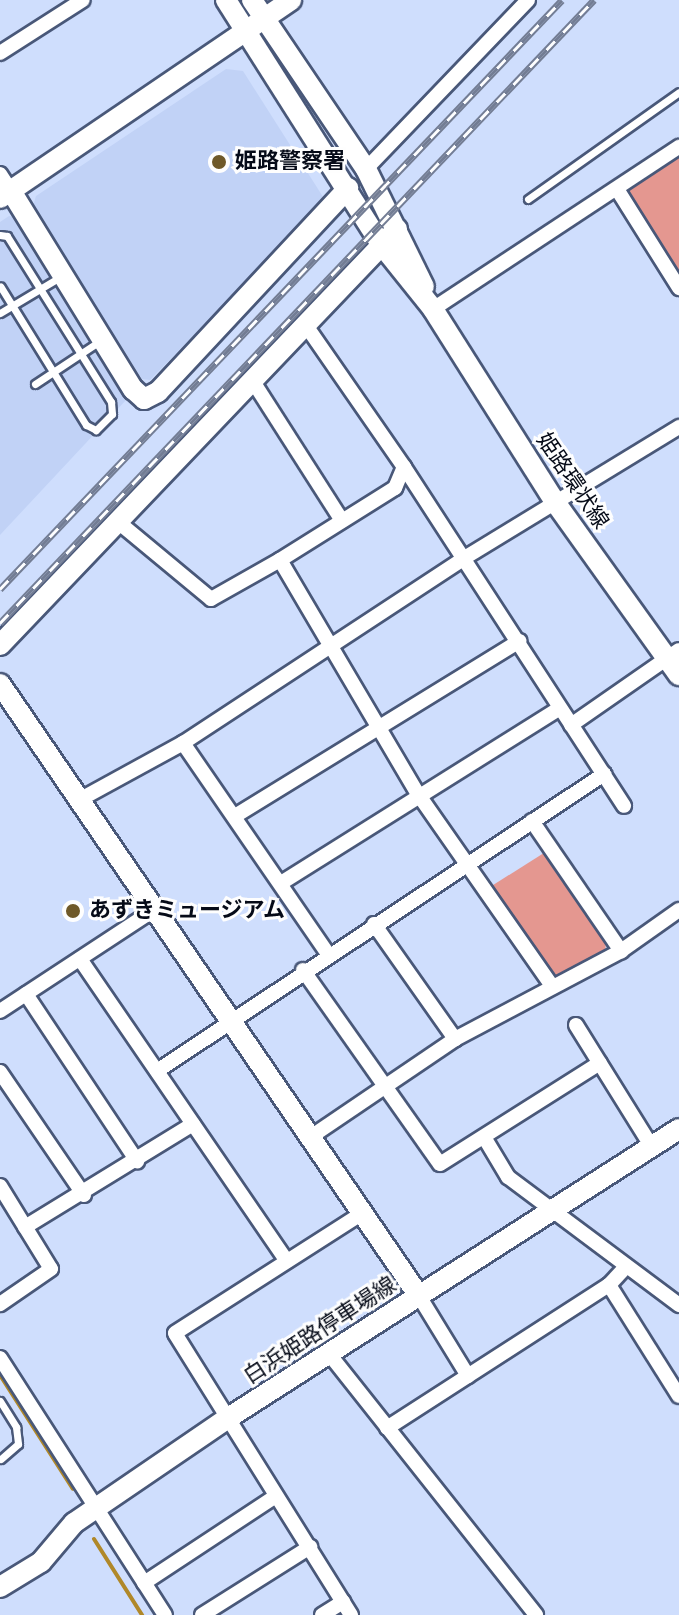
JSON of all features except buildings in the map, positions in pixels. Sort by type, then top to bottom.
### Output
[{"type":"street","points":[[0,53],[83,0]]},
{"type":"street","name":"姫路環状線","points":[[226,0],[381,244],[433,309],[555,502],[673,654],[679,675]]},
{"type":"street","name":"姫路環状線","points":[[252,0],[366,169],[433,309]]},
{"type":"street","points":[[291,0],[4,188],[63,275],[133,389],[144,399],[158,392],[348,188]]},
{"type":"street","points":[[366,169],[528,0]]},
{"type":"street","points":[[433,309],[679,147]]},
{"type":"street","points":[[617,189],[679,288]]},
{"type":"street","points":[[0,645],[397,229]]},
{"type":"street","points":[[305,324],[466,557],[624,806]]},
{"type":"street","points":[[252,380],[342,521]]},
{"type":"street","points":[[79,800],[183,743],[466,557],[679,427]]},
{"type":"street","points":[[117,521],[211,599],[395,488],[404,467]]},
{"type":"street","points":[[280,560],[334,645],[418,794],[551,985]]},
{"type":"street","points":[[235,816],[519,641]]},
{"type":"street","points":[[571,725],[673,654]]},
{"type":"street","points":[[0,684],[419,1296],[468,1376]]},
{"type":"street","points":[[281,883],[418,794],[560,708]]},
{"type":"street","points":[[183,743],[328,954]]},
{"type":"street","points":[[157,1071],[303,970],[604,774]]},
{"type":"street","points":[[532,821],[621,951]]},
{"type":"street","points":[[0,1011],[154,910]]},
{"type":"street","points":[[309,1138],[455,1039],[551,985],[621,951],[679,910]]},
{"type":"street","points":[[374,924],[455,1039]]},
{"type":"street","points":[[80,959],[287,1261]]},
{"type":"street","points":[[303,970],[440,1164],[600,1063]]},
{"type":"street","points":[[26,994],[137,1161]]},
{"type":"street","points":[[576,1025],[652,1147]]},
{"type":"street","points":[[0,1072],[84,1195]]},
{"type":"street","points":[[25,1227],[84,1195],[193,1124]]},
{"type":"street","name":"白浜姫路停車場線","points":[[0,1587],[41,1562],[74,1523],[225,1420],[679,1129]]},
{"type":"street","points":[[484,1137],[508,1177],[555,1209],[679,1305]]},
{"type":"street","points":[[0,1186],[51,1269],[0,1304]]},
{"type":"street","points":[[322,1615],[347,1608],[225,1420],[175,1333],[361,1214]]},
{"type":"street","points":[[387,1428],[609,1285],[626,1267]]},
{"type":"street","points":[[609,1285],[679,1396]]},
{"type":"street","points":[[330,1355],[536,1615]]},
{"type":"street","points":[[0,1358],[165,1615]]},
{"type":"street","points":[[144,1583],[276,1496]]},
{"type":"street","points":[[202,1615],[310,1547]]},
{"type":"lane","points":[[528,199],[679,92]]},
{"type":"lane","points":[[0,235],[7,236],[111,402],[112,414],[96,430],[86,425],[0,286]]},
{"type":"lane","points":[[0,313],[63,275]]},
{"type":"lane","points":[[35,384],[103,340]]},
{"type":"lane","points":[[0,1401],[16,1427],[18,1444],[0,1459]]},
{"type":"shaded area","points":[[226,69],[243,71],[325,200],[150,380],[142,379],[33,206],[36,196]]},
{"type":"shaded area","points":[[679,155],[679,274],[628,197],[630,187]]},
{"type":"shaded area","points":[[9,216],[15,217],[127,399],[0,535],[0,222]]},
{"type":"shaded area","points":[[547,851],[606,943],[605,953],[557,977],[548,976],[490,887]]},
{"type":"waterway","points":[[0,1375],[73,1489]]},
{"type":"waterway","points":[[94,1539],[142,1615]]},
{"type":"railway","points":[[0,589],[562,0]]},
{"type":"railway","points":[[0,623],[594,0]]},
{"type":"place","name":"姫路警察署","points":[[219,162]]},
{"type":"place","name":"あずきミュージアム","points":[[73,911]]}]
